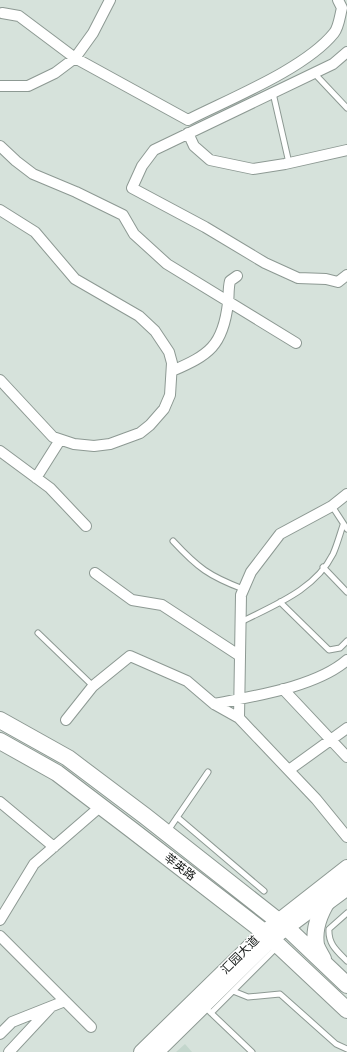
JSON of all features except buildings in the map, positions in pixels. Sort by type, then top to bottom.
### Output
[{"type":"main road","name":"莘英路","points":[[0,720],[68,758],[166,832],[282,923],[347,985]]},
{"type":"main road","name":"莘英路","points":[[0,741],[57,773],[101,806],[271,939],[347,1010]]},
{"type":"main road","name":"汇园大道","points":[[157,1052],[208,1009],[271,939],[282,923],[347,867]]},
{"type":"main road","name":"汇园大道","points":[[282,923],[340,894],[347,883]]},
{"type":"main road","points":[[326,964],[316,945],[317,925],[321,914],[340,894]]},
{"type":"main road","name":"汇园大道","points":[[141,1052],[271,939]]},
{"type":"street","points":[[0,86],[28,86],[55,73],[75,58],[93,33],[110,0]]},
{"type":"street","points":[[1,14],[19,16],[75,58],[188,120],[282,72],[318,49],[335,32],[342,8],[338,0]]},
{"type":"street","points":[[347,52],[333,64],[154,150],[142,166],[132,188],[205,227],[266,263],[298,278],[326,279],[338,282],[347,275]]},
{"type":"street","points":[[188,133],[194,146],[210,160],[253,169],[289,163],[347,150]]},
{"type":"street","points":[[0,146],[33,174],[76,192],[123,215],[134,234],[167,264],[228,303],[296,343]]},
{"type":"street","points":[[0,210],[35,232],[75,279],[139,316],[155,331],[169,352],[172,371],[170,395],[164,409],[150,425],[140,433],[110,444],[94,446],[74,444],[52,437],[0,380]]},
{"type":"street","points":[[172,371],[200,359],[214,346],[223,325],[228,303],[230,281],[237,276]]},
{"type":"street","points":[[36,478],[60,440]]},
{"type":"street","points":[[0,451],[50,488],[86,526]]},
{"type":"street","points":[[239,718],[241,595],[251,572],[280,534],[332,506],[347,494]]},
{"type":"street","points":[[95,573],[132,600],[162,606],[240,656]]},
{"type":"street","points":[[66,720],[93,686],[130,656],[187,681],[214,704],[239,718],[316,799],[347,837]]},
{"type":"street","points":[[214,704],[283,690],[336,670],[346,664]]},
{"type":"street","points":[[283,690],[347,757]]},
{"type":"street","points":[[289,770],[347,728]]},
{"type":"street","points":[[0,802],[54,847]]},
{"type":"street","points":[[0,920],[34,864],[101,806]]},
{"type":"street","points":[[0,936],[92,1027]]},
{"type":"street","points":[[0,1034],[12,1022],[31,1013],[51,1008],[65,1001]]},
{"type":"street","points":[[9,1052],[51,1008]]},
{"type":"lane","points":[[314,73],[347,108]]},
{"type":"lane","points":[[273,93],[289,163]]},
{"type":"lane","points":[[241,622],[280,602],[287,600],[315,578],[332,554],[345,527],[332,506]]},
{"type":"lane","points":[[173,541],[194,563],[205,571],[217,579],[244,589]]},
{"type":"lane","points":[[323,567],[347,592]]},
{"type":"lane","points":[[280,602],[329,650],[340,648],[347,641]]},
{"type":"lane","points":[[38,633],[93,686]]},
{"type":"lane","points":[[166,832],[208,772]]},
{"type":"lane","points":[[177,817],[264,891]]},
{"type":"lane","points":[[347,913],[328,929],[328,937],[332,945],[347,961]]},
{"type":"lane","points":[[252,1052],[208,1009],[233,991],[271,939]]},
{"type":"lane","points":[[233,991],[248,997],[280,994],[336,1044],[347,1049]]},
{"type":"shaded area","points":[[185,1044],[192,1052],[176,1052]]}]
